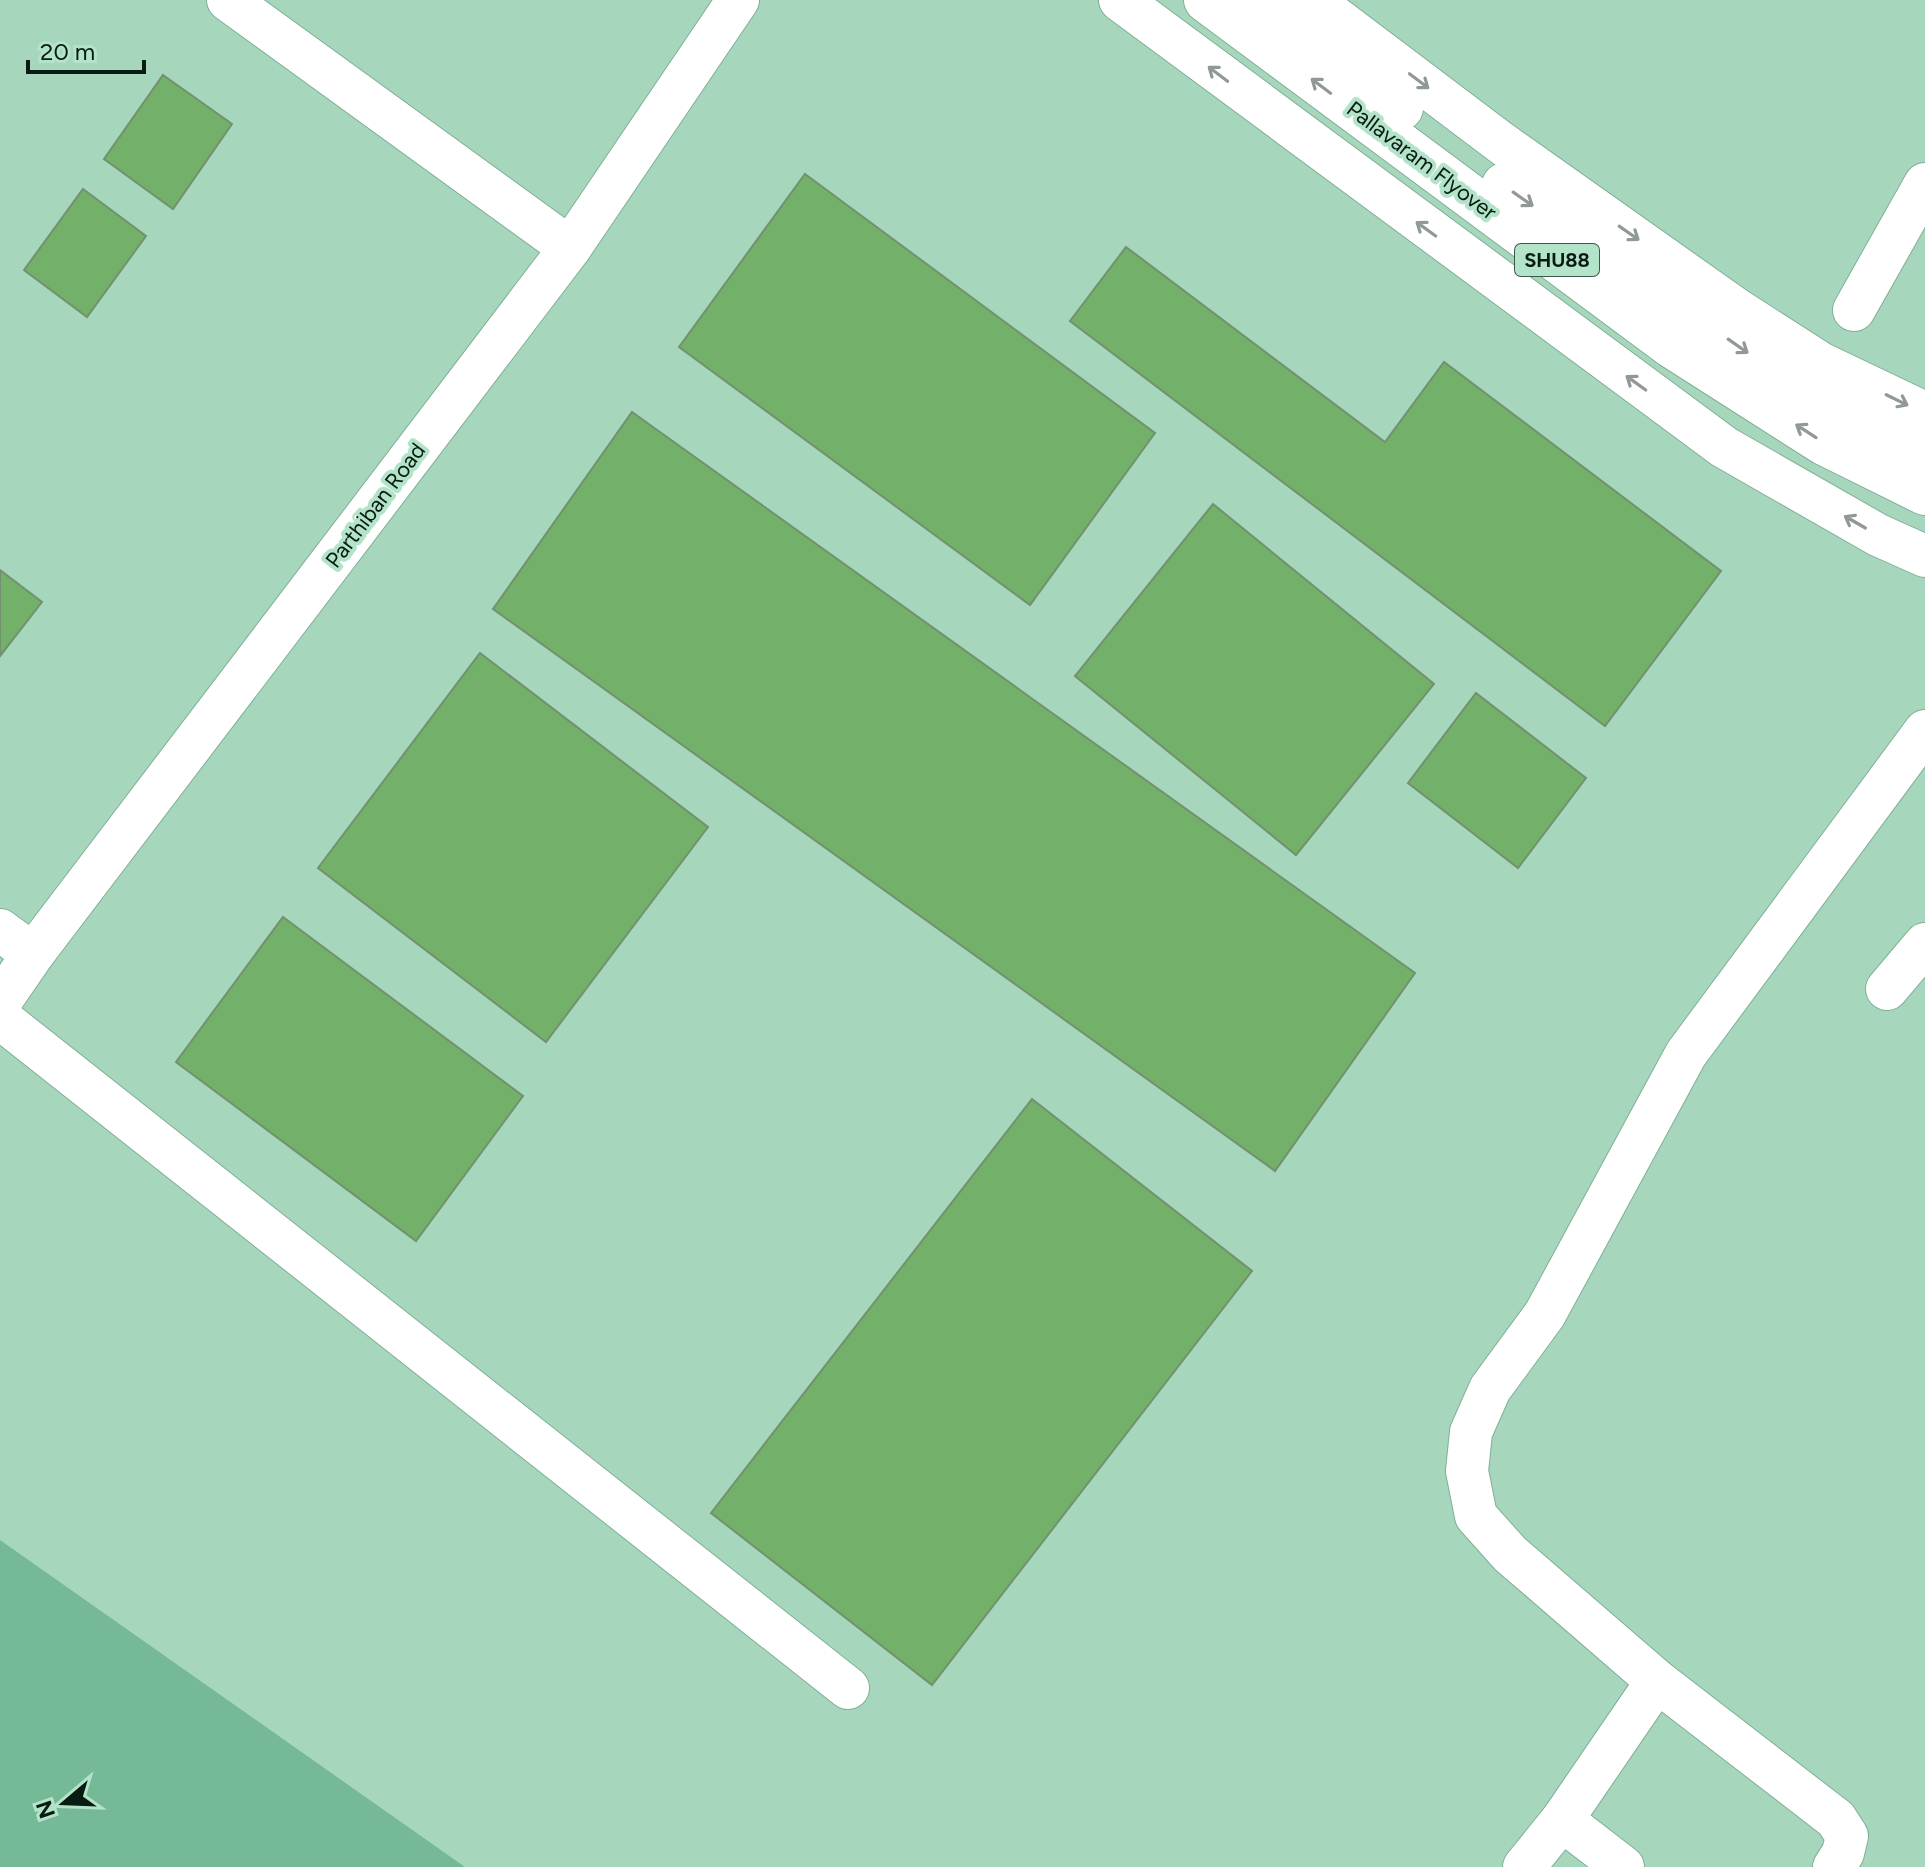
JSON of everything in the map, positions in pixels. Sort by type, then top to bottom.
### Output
[{"type":"main road","name":"Pallavaram Flyover","points":[[1206,0],[1672,346],[1824,443],[1925,493]]},
{"type":"main road","name":"Pallavaram Flyover","points":[[1260,0],[1498,181],[1765,365],[1925,455]]},
{"type":"street","points":[[228,0],[570,248]]},
{"type":"street","name":"Parthiban Road","points":[[0,1002],[33,954],[570,248],[738,0]]},
{"type":"street","points":[[1120,0],[1724,447],[1878,535],[1925,556]]},
{"type":"street","points":[[1312,0],[1500,142],[1736,309],[1820,363],[1925,413]]},
{"type":"street","points":[[1854,310],[1925,184]]},
{"type":"street","points":[[1834,1867],[1843,1853],[1847,1836],[1836,1819],[1657,1681],[1510,1554],[1476,1516],[1467,1471],[1471,1432],[1490,1389],[1545,1314],[1686,1054],[1925,731]]},
{"type":"street","points":[[0,930],[33,954]]},
{"type":"street","points":[[1887,989],[1925,944]]},
{"type":"street","points":[[0,1018],[848,1688]]},
{"type":"street","points":[[1524,1867],[1562,1820],[1657,1681]]},
{"type":"street","points":[[1562,1820],[1623,1867]]},
{"type":"green space","points":[[0,1540],[465,1867],[0,1867]]},
{"type":"building","points":[[163,75],[232,124],[173,209],[104,159]]},
{"type":"building","points":[[805,174],[1155,433],[1030,605],[679,347]]},
{"type":"building","points":[[83,189],[146,236],[87,317],[24,270]]},
{"type":"building","points":[[1126,247],[1385,442],[1444,362],[1721,571],[1605,726],[1070,321]]},
{"type":"building","points":[[632,412],[1415,973],[1275,1171],[493,609]]},
{"type":"building","points":[[1213,504],[1434,684],[1296,855],[1075,676]]},
{"type":"building","points":[[0,570],[42,602],[0,656]]},
{"type":"building","points":[[480,653],[708,827],[546,1042],[318,868]]},
{"type":"building","points":[[1476,693],[1586,778],[1518,868],[1408,783]]},
{"type":"building","points":[[283,917],[523,1096],[416,1241],[176,1062]]},
{"type":"building","points":[[1032,1099],[1252,1271],[932,1685],[711,1513]]}]
